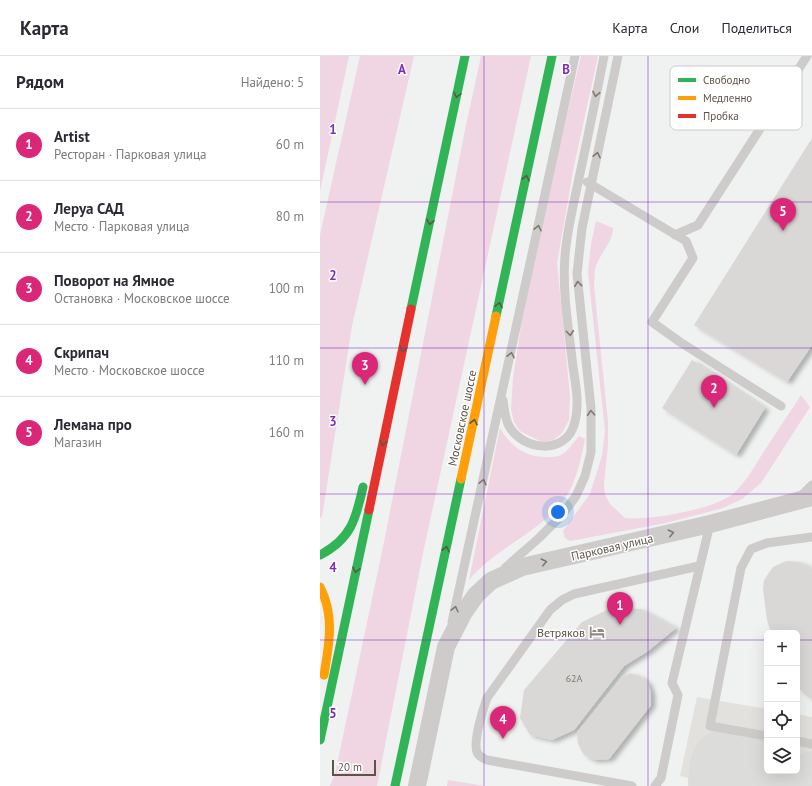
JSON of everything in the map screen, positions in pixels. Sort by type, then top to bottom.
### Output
[{"type":"main road","points":[[320,740],[465,56]]},
{"type":"main road","name":"Московское шоссе","points":[[395,786],[552,56]]},
{"type":"main road","points":[[371,452],[375,436],[394,391]]},
{"type":"main road","points":[[320,555],[337,546],[349,534],[355,521],[366,475]]},
{"type":"main road","points":[[320,587],[329,604],[331,627],[320,702]]},
{"type":"street","name":"Парковая улица","points":[[417,786],[446,647],[464,612],[476,595],[491,581],[522,567],[710,524],[812,497]]},
{"type":"lane","points":[[446,647],[575,56]]},
{"type":"lane","points":[[502,396],[509,426],[522,440],[530,444],[546,447],[554,446],[560,442],[574,426],[577,400],[566,287],[565,256],[604,56]]},
{"type":"lane","points":[[491,581],[562,515],[576,496],[585,476],[591,452],[592,429],[577,274],[582,228],[618,56]]},
{"type":"lane","points":[[801,66],[807,56]]},
{"type":"lane","points":[[675,235],[698,225],[759,130]]},
{"type":"lane","points":[[580,178],[686,241],[693,258],[652,322],[680,342],[781,406]]},
{"type":"lane","points":[[794,502],[812,485]]},
{"type":"lane","points":[[655,786],[661,778],[678,695],[672,683],[710,524]]},
{"type":"lane","points":[[764,735],[710,726],[741,568],[751,549],[767,543],[812,536]]},
{"type":"lane","points":[[632,786],[487,760],[481,757],[477,752],[477,745],[482,711],[492,691],[550,610],[562,600],[574,594],[700,566]]},
{"type":"lane","points":[[800,742],[812,744]]},
{"type":"shaded area","points":[[320,56],[349,56],[320,191]]},
{"type":"shaded area","points":[[360,56],[414,56],[352,326],[322,517],[320,518],[320,235]]},
{"type":"shaded area","points":[[481,56],[531,56],[423,553],[377,786],[330,786],[335,774],[383,547],[465,130]]},
{"type":"shaded area","points":[[581,56],[598,56],[574,166],[557,263],[570,396],[569,420],[562,433],[553,440],[542,442],[520,431],[514,422],[511,409],[513,378],[521,327],[547,198]]},
{"type":"shaded area","points":[[596,221],[613,228],[611,239],[595,269],[594,285],[608,422],[608,445],[604,484],[605,495],[610,504],[625,518],[649,518],[682,513],[725,499],[734,493],[745,480],[801,395],[810,407],[761,483],[742,499],[723,508],[666,523],[570,541],[565,538],[563,531],[590,494],[602,456],[605,431],[588,272],[591,244]]},
{"type":"shaded area","points":[[500,428],[508,440],[523,452],[536,456],[559,456],[568,450],[579,436],[585,439],[576,475],[572,486],[563,501],[538,525],[494,556],[469,580]]},
{"type":"shaded area","points":[[697,697],[764,708],[764,774],[800,774],[800,715],[812,717],[812,786],[766,786],[693,773],[692,779],[680,776]]},
{"type":"shaded area","points":[[448,780],[485,786],[447,786]]},
{"type":"building","points":[[812,138],[812,345],[787,382],[694,325]]},
{"type":"building","points":[[692,360],[765,408],[736,455],[662,408]]},
{"type":"building","points":[[786,561],[800,562],[812,569],[812,700],[800,690],[800,630],[770,630],[767,620],[763,589],[764,580],[773,567]]},
{"type":"building","points":[[611,608],[641,609],[676,628],[648,651],[624,666],[574,730],[552,740],[530,735],[520,718],[524,690],[582,622]]},
{"type":"building","points":[[631,673],[641,677],[648,683],[651,693],[651,705],[609,759],[594,760],[584,755],[578,744],[577,733],[623,676]]},
{"type":"taxiway","points":[[708,783],[712,758],[716,753],[722,750],[737,749],[764,755]]},
{"type":"taxiway","points":[[741,786],[746,763],[748,759],[756,754]]},
{"type":"taxiway","points":[[808,786],[812,771]]},
{"type":"taxiway","points":[[774,786],[776,774]]},
{"type":"traffic: fast","points":[[411,309],[465,56]]},
{"type":"traffic: fast","points":[[496,316],[552,56]]},
{"type":"traffic: fast","points":[[395,786],[461,479]]},
{"type":"traffic: fast","points":[[320,555],[339,542],[345,535],[358,509],[363,487]]},
{"type":"traffic: fast","points":[[320,740],[369,510]]},
{"type":"traffic: slow","points":[[461,479],[496,316]]},
{"type":"traffic: slow","points":[[320,587],[328,609],[330,630],[324,675]]},
{"type":"traffic: jam","points":[[369,510],[411,309]]},
{"type":"place","name":"Лемана про","points":[[783,231]]},
{"type":"place","name":"Поворот на Ямное","points":[[365,385]]},
{"type":"place","name":"Леруа САД","points":[[714,408]]},
{"type":"place","name":"Artist","points":[[620,625]]},
{"type":"place","name":"Ветряков","points":[[597,632]]},
{"type":"place","name":"Скрипач","points":[[503,739]]}]
